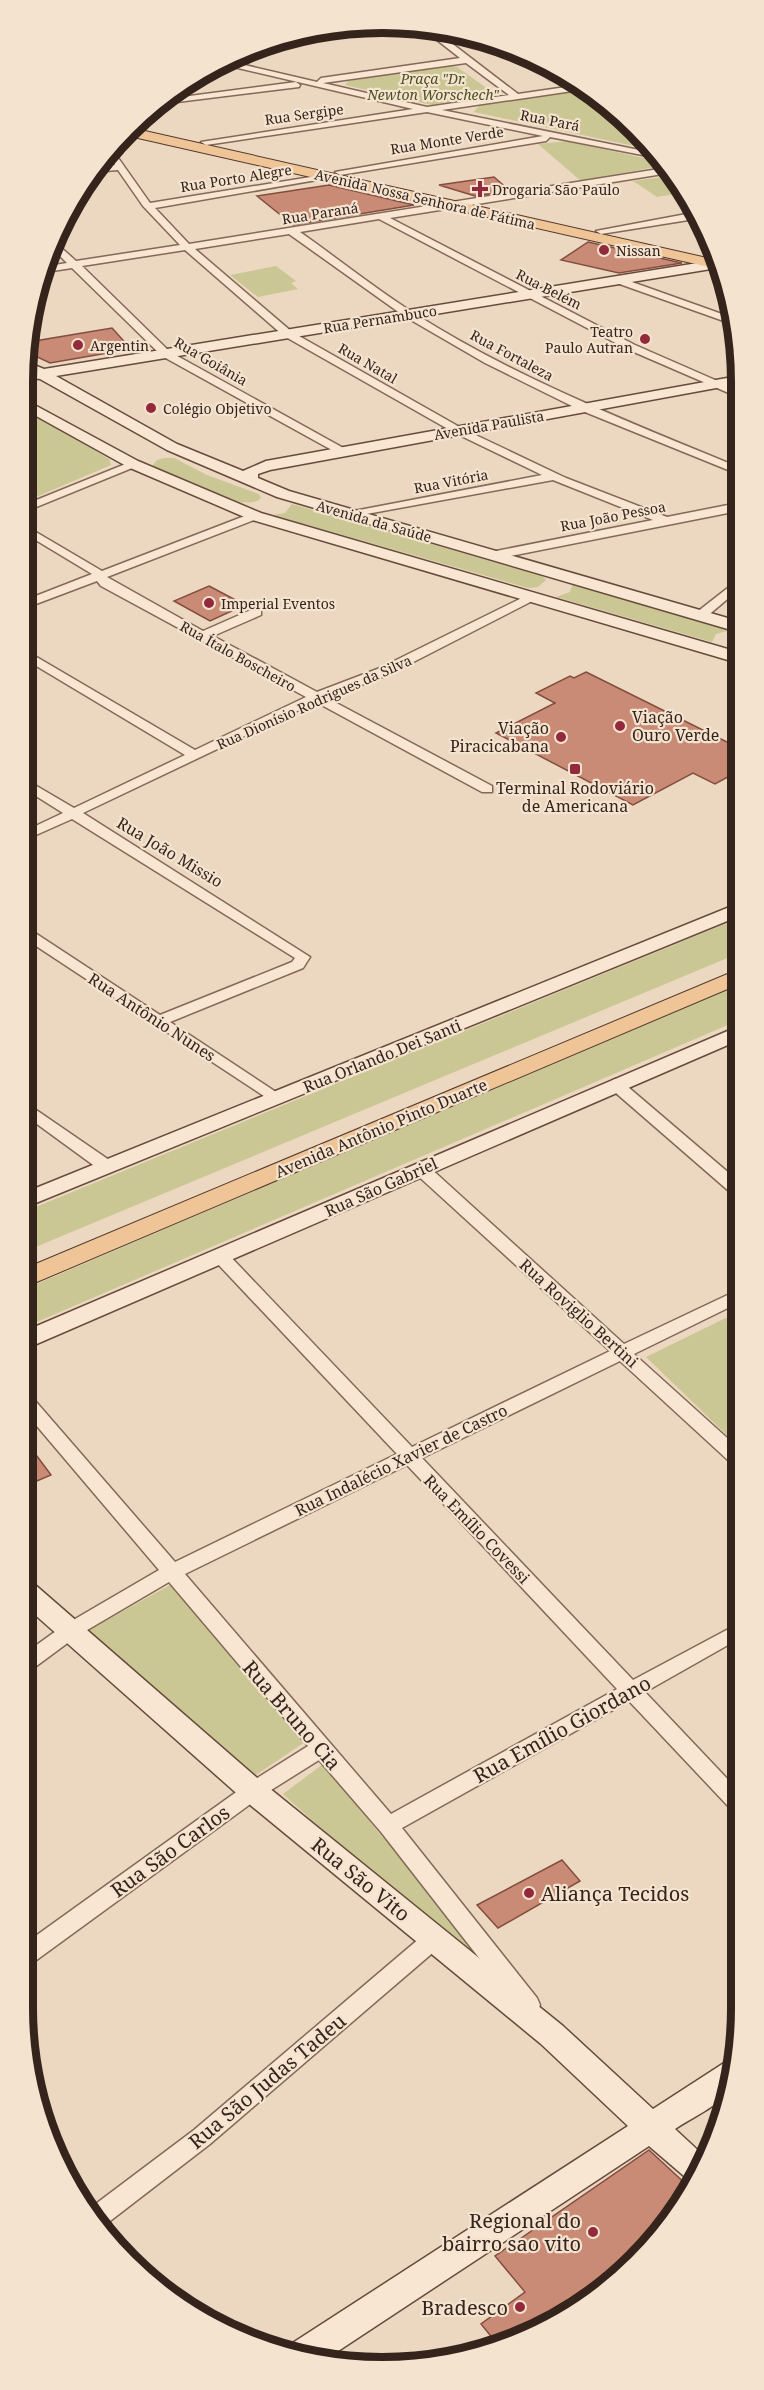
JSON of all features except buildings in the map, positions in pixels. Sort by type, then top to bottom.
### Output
[{"type":"main road","name":"Avenida Nossa Senhora de Fátima","points":[[143,128],[334,174],[454,206],[709,260]]},
{"type":"main road","name":"Avenida Nossa Senhora de Fátima","points":[[136,134],[475,202],[601,231],[708,260]]},
{"type":"main road","name":"Rua Pernambuco","points":[[34,373],[166,354],[710,263]]},
{"type":"main road","name":"Avenida da Saúde","points":[[34,373],[172,447],[283,494],[731,625]]},
{"type":"main road","name":"Avenida Paulista","points":[[250,481],[250,472],[259,468],[731,381]]},
{"type":"main road","name":"Avenida da Saúde","points":[[33,408],[133,465],[255,516],[729,655]]},
{"type":"main road","points":[[133,465],[147,453],[172,447]]},
{"type":"main road","points":[[255,516],[279,507],[283,494]]},
{"type":"main road","points":[[534,597],[558,588],[560,583],[546,569]]},
{"type":"main road","points":[[729,655],[729,640],[731,640]]},
{"type":"main road","name":"Rua Orlando Dei Santi","points":[[33,1197],[731,912]]},
{"type":"main road","name":"Avenida Antônio Pinto Duarte","points":[[33,1257],[731,964]]},
{"type":"main road","name":"Avenida Antônio Pinto Duarte","points":[[33,1275],[731,980]]},
{"type":"main road","name":"Rua São Gabriel","points":[[33,1338],[731,1036]]},
{"type":"main road","name":"Rua São Vito","points":[[33,1598],[253,1791],[552,2035],[693,2166]]},
{"type":"main road","points":[[311,2349],[723,2081]]},
{"type":"street","points":[[438,38],[517,97]]},
{"type":"street","points":[[177,100],[466,60]]},
{"type":"street","name":"Rua Pará","points":[[235,66],[428,110],[645,154]]},
{"type":"street","name":"Rua Sergipe","points":[[206,142],[571,89]]},
{"type":"street","name":"Rua Monte Verde","points":[[334,174],[559,136]]},
{"type":"street","name":"Rua Natal","points":[[114,159],[148,206],[187,248],[288,334],[459,431],[555,476],[666,521]]},
{"type":"street","points":[[107,168],[118,166]]},
{"type":"street","name":"Rua Paraná","points":[[53,268],[661,172]]},
{"type":"street","name":"Rua Porto Alegre","points":[[148,206],[334,174]]},
{"type":"street","name":"Rua Belém","points":[[382,217],[527,295],[631,347],[731,391]]},
{"type":"street","points":[[601,231],[689,217]]},
{"type":"street","name":"Rua Fortaleza","points":[[291,231],[408,314],[489,361],[584,408],[731,468]]},
{"type":"street","name":"Rua Goiânia","points":[[59,250],[166,354],[343,452]]},
{"type":"street","points":[[618,280],[725,318]]},
{"type":"street","points":[[33,505],[133,465]]},
{"type":"street","name":"Rua Vitória","points":[[354,515],[555,476]]},
{"type":"street","name":"Rua João Pessoa","points":[[495,555],[731,508]]},
{"type":"street","points":[[33,601],[255,516]]},
{"type":"street","name":"Rua Ítalo Boscheiro","points":[[33,533],[94,568],[105,583],[314,698],[487,789]]},
{"type":"street","points":[[701,615],[731,590]]},
{"type":"street","name":"Rua Dionísio Rodrigues da Silva","points":[[33,832],[314,698],[375,676],[534,597]]},
{"type":"street","points":[[202,636],[257,612]]},
{"type":"street","points":[[33,659],[195,755]]},
{"type":"street","name":"Rua João Missio","points":[[33,788],[294,949],[303,957],[297,965],[158,1021]]},
{"type":"street","name":"Rua Antônio Nunes","points":[[33,938],[276,1099]]},
{"type":"street","points":[[615,1084],[731,1184]]},
{"type":"street","points":[[33,1113],[106,1166]]},
{"type":"street","name":"Rua Roviglio Bertini","points":[[422,1170],[731,1452]]},
{"type":"street","name":"Rua Emílio Covessi","points":[[221,1257],[731,1796]]},
{"type":"street","name":"Rua Indalécio Xavier de Castro","points":[[33,1658],[70,1631],[170,1573],[731,1299]]},
{"type":"street","name":"Rua Bruno Cia","points":[[33,1410],[388,1826],[552,2035]]},
{"type":"street","name":"Rua Emílio Giordano","points":[[388,1826],[731,1634]]},
{"type":"street","name":"Rua São Carlos","points":[[33,1950],[253,1791],[321,1749]]},
{"type":"street","name":"Rua São Judas Tadeu","points":[[101,2214],[202,2137],[435,1938]]},
{"type":"green space","name":"Praça \"Dr. Newton Worschech\"","points":[[447,65],[457,67],[495,94],[432,105],[345,85],[348,81]]},
{"type":"green space","points":[[575,92],[612,120],[640,147],[474,112],[480,105]]},
{"type":"green space","points":[[568,141],[650,159],[656,167],[581,181],[538,144]]},
{"type":"green space","points":[[664,177],[676,195],[657,197],[633,181]]},
{"type":"green space","points":[[276,266],[296,281],[291,283],[298,289],[258,297],[230,275]]},
{"type":"green space","points":[[33,413],[109,459],[111,465],[33,498]]},
{"type":"green space","points":[[174,458],[207,475],[259,494],[261,498],[253,502],[240,502],[224,498],[152,466],[157,460]]},
{"type":"green space","points":[[292,504],[542,576],[546,580],[538,587],[528,588],[273,515],[285,513]]},
{"type":"green space","points":[[573,583],[730,630],[716,634],[712,642],[556,597],[570,592]]},
{"type":"green space","points":[[731,921],[731,957],[33,1248],[33,1208]]},
{"type":"green space","points":[[731,987],[731,1024],[33,1324],[33,1286]]},
{"type":"green space","points":[[731,1315],[731,1439],[646,1357]]},
{"type":"green space","points":[[170,1585],[305,1742],[253,1777],[89,1630]]},
{"type":"green space","points":[[323,1764],[379,1833],[451,1913],[528,2011],[441,1938],[283,1794]]},
{"type":"place","name":"Drogaria São Paulo","points":[[480,189]]},
{"type":"place","name":"Nissan","points":[[604,250]]},
{"type":"place","name":"Teatro Paulo Autran","points":[[645,339]]},
{"type":"place","name":"Argentin","points":[[78,345]]},
{"type":"place","name":"Colégio Objetivo","points":[[151,408]]},
{"type":"place","name":"Imperial Eventos","points":[[209,603]]},
{"type":"place","name":"Viação Ouro Verde","points":[[620,726]]},
{"type":"place","name":"Viação Piracicabana","points":[[561,737]]},
{"type":"place","name":"Terminal Rodoviário de Americana","points":[[575,769]]},
{"type":"place","name":"Aliança Tecidos","points":[[529,1893]]},
{"type":"place","name":"Regional do bairro sao vito","points":[[593,2232]]},
{"type":"place","name":"Bradesco","points":[[520,2307]]}]
